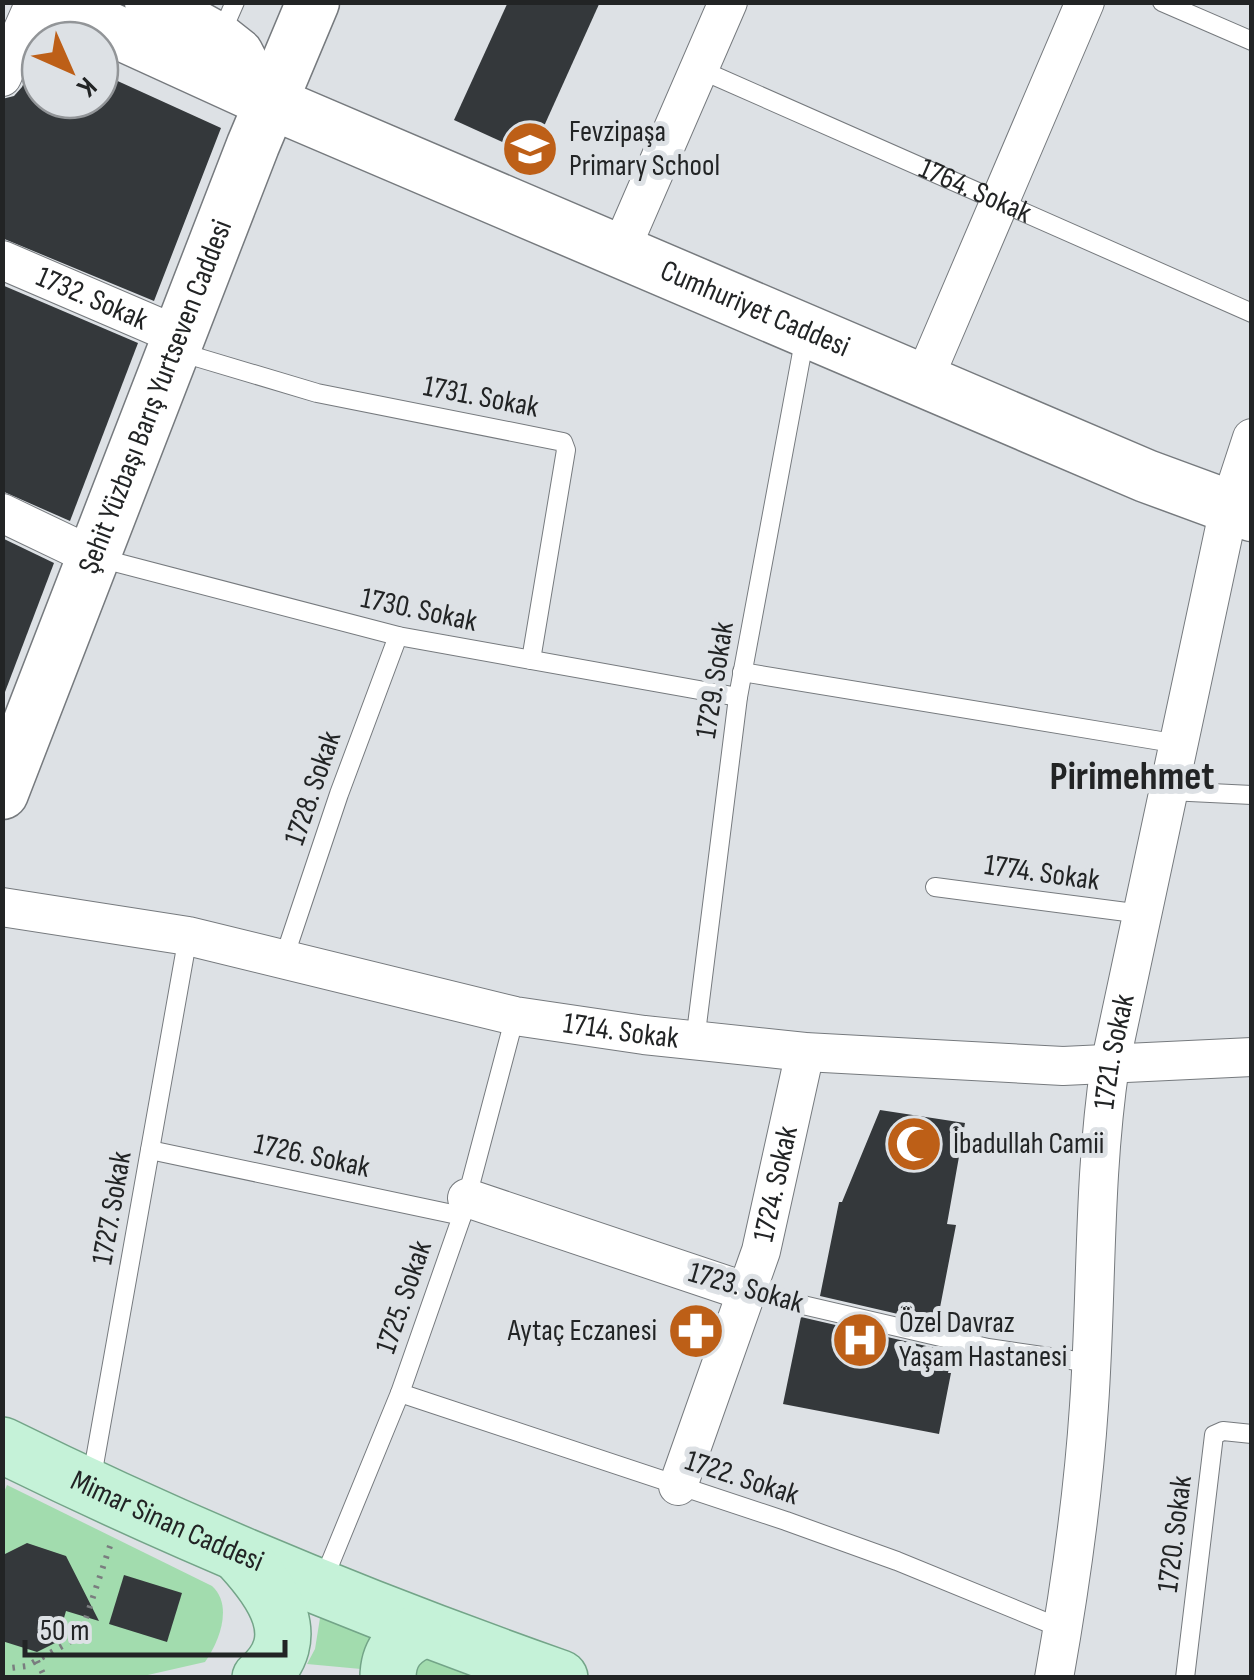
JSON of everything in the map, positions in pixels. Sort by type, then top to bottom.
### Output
[{"type":"main road","name":"Mimar Sinan Caddesi","points":[[2,1445],[103,1508],[560,1678]]},
{"type":"main road","points":[[241,1557],[272,1594],[283,1626]]},
{"type":"main road","points":[[260,1678],[277,1654],[283,1626],[298,1604],[320,1588]]},
{"type":"main road","points":[[388,1678],[393,1652],[406,1637],[423,1630]]},
{"type":"street","points":[[2,77],[35,2]]},
{"type":"street","name":"Cumhuriyet Caddesi","points":[[51,2],[272,87],[620,251],[1240,512]]},
{"type":"street","points":[[151,2],[227,21],[238,54],[272,87]]},
{"type":"street","name":"Şehit Yüzbaşı Barış Yurtseven Caddesi","points":[[2,793],[272,87],[313,2]]},
{"type":"street","points":[[620,251],[728,2]]},
{"type":"street","points":[[923,381],[1085,2]]},
{"type":"street","name":"1732. Sokak","points":[[2,260],[177,343]]},
{"type":"street","name":"1721. Sokak","points":[[1054,1678],[1081,1496],[1091,1363],[1098,1155],[1110,1065],[1179,744],[1240,512],[1252,438]]},
{"type":"street","points":[[2,513],[94,557]]},
{"type":"street","name":"1714. Sokak","points":[[2,908],[188,936],[516,1016],[695,1041],[805,1052],[1064,1066],[1252,1057]]},
{"type":"street","name":"1724. Sokak","points":[[678,1486],[772,1210],[805,1052]]},
{"type":"street","name":"1723. Sokak","points":[[464,1207],[747,1292]]},
{"type":"lane","points":[[1162,2],[1252,41]]},
{"type":"lane","name":"1764. Sokak","points":[[698,69],[1252,314]]},
{"type":"lane","name":"1729. Sokak","points":[[695,1041],[738,697],[806,331]]},
{"type":"lane","name":"1731. Sokak","points":[[177,343],[318,393],[562,442],[566,450],[532,660]]},
{"type":"lane","name":"1730. Sokak","points":[[94,557],[398,636],[738,697]]},
{"type":"lane","name":"1728. Sokak","points":[[284,958],[398,636]]},
{"type":"lane","points":[[742,672],[1179,744]]},
{"type":"lane","points":[[1169,791],[1252,795]]},
{"type":"lane","name":"1774. Sokak","points":[[935,887],[1142,914]]},
{"type":"lane","name":"1727. Sokak","points":[[103,1508],[150,1150],[188,936]]},
{"type":"lane","name":"1725. Sokak","points":[[320,1588],[400,1392],[464,1207],[516,1016]]},
{"type":"lane","name":"1726. Sokak","points":[[150,1150],[464,1207]]},
{"type":"lane","name":"1723. Sokak","points":[[747,1292],[988,1348],[1091,1363]]},
{"type":"lane","name":"1722. Sokak","points":[[400,1392],[897,1561],[1063,1630]]},
{"type":"lane","name":"1720. Sokak","points":[[1185,1678],[1214,1436],[1223,1431],[1252,1434]]},
{"type":"path","points":[[2,1669],[27,1666],[80,1636],[103,1508]]},
{"type":"path","points":[[37,1661],[45,1678]]},
{"type":"green space","points":[[7,1485],[212,1586],[223,1613],[219,1634],[205,1662],[139,1677],[3,1677],[2,1497]]},
{"type":"green space","points":[[320,1618],[371,1637],[361,1669],[307,1664],[315,1649]]},
{"type":"green space","points":[[416,1655],[499,1677],[414,1677]]},
{"type":"building","points":[[508,2],[600,2],[531,155],[454,120]]},
{"type":"building","points":[[120,82],[221,128],[154,301],[2,238],[2,99],[14,96],[20,89],[20,120],[120,120]]},
{"type":"building","points":[[2,285],[138,343],[70,521],[2,491]]},
{"type":"building","points":[[2,538],[54,563],[5,692],[2,691]]},
{"type":"building","points":[[880,1110],[965,1123],[947,1224],[956,1225],[937,1323],[820,1296],[839,1202]]},
{"type":"building","points":[[801,1317],[952,1352],[939,1434],[783,1404]]},
{"type":"building","points":[[27,1543],[66,1556],[99,1621],[66,1611],[57,1642],[37,1652],[2,1641],[2,1565],[5,1554]]},
{"type":"building","points":[[124,1575],[182,1593],[167,1642],[109,1624]]},
{"type":"place","name":"Fevzipaşa Primary School","points":[[530,149]]},
{"type":"place","name":"İbadullah Camii","points":[[914,1144]]},
{"type":"place","name":"Aytaç Eczanesi","points":[[696,1331]]},
{"type":"place","name":"Özel Davraz Yaşam Hastanesi","points":[[860,1340]]},
{"type":"district","name":"Pirimehmet","points":[[1132,777]]}]
